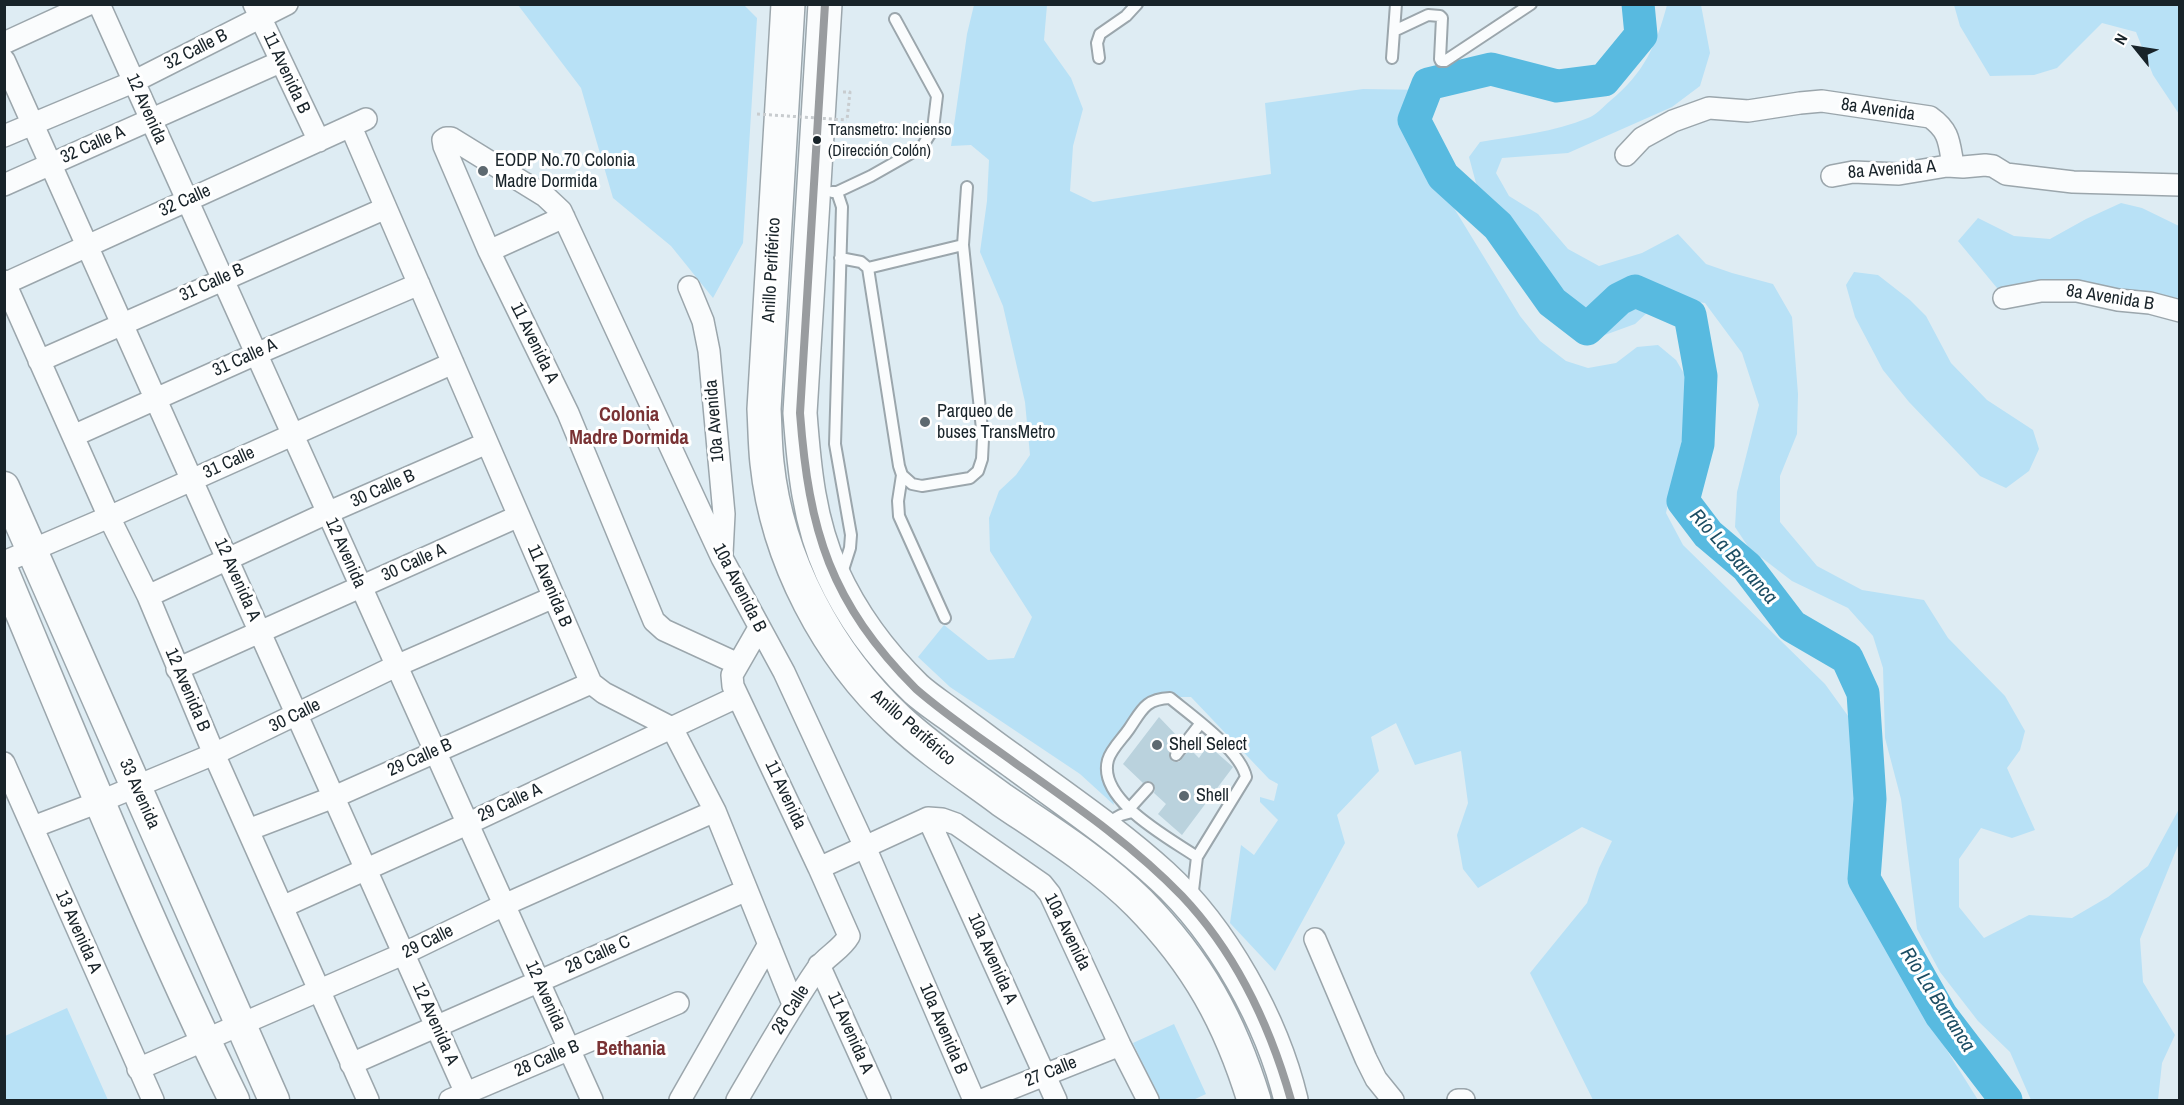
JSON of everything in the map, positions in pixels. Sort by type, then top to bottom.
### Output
[{"type":"highway","name":"Anillo Periférico","points":[[788,4],[764,409],[767,463],[775,510],[796,573],[835,646],[858,679],[897,719],[958,768],[1092,863],[1138,902],[1170,936],[1218,1006],[1254,1101]]},
{"type":"highway","name":"Anillo Periférico","points":[[830,15],[822,55],[825,192],[800,413],[804,476],[817,531],[831,571],[851,608],[878,647],[918,691],[1102,826],[1163,876],[1192,908],[1218,942],[1258,1007],[1285,1072],[1292,1101]]},
{"type":"street","points":[[4,43],[89,4]]},
{"type":"street","name":"12 Avenida","points":[[99,4],[592,1101]]},
{"type":"street","name":"32 Calle B","points":[[4,136],[133,82],[257,11],[287,4]]},
{"type":"street","name":"11 Avenida B","points":[[257,11],[319,141]]},
{"type":"street","name":"12 Avenida A","points":[[4,60],[436,1025],[462,1098]]},
{"type":"street","name":"32 Calle A","points":[[4,185],[280,62]]},
{"type":"street","name":"8a Avenida","points":[[1626,155],[1642,138],[1672,121],[1709,108],[1748,111],[1822,101],[1930,117],[1941,124],[1948,135],[1953,165]]},
{"type":"street","name":"11 Avenida B","points":[[359,123],[386,208],[591,682]]},
{"type":"street","name":"32 Calle","points":[[5,283],[359,123]]},
{"type":"street","name":"10a Avenida B","points":[[444,146],[443,140],[451,138],[545,196],[561,211],[722,558],[784,672],[865,847],[974,1101]]},
{"type":"street","name":"11 Avenida A","points":[[444,146],[489,251],[568,412],[654,621],[664,630],[738,664]]},
{"type":"street","points":[[1953,165],[1963,167],[1989,165],[2006,174],[2073,182],[2180,185]]},
{"type":"street","name":"8a Avenida A","points":[[1832,176],[1853,172],[1899,174],[1953,165]]},
{"type":"street","name":"31 Calle B","points":[[39,361],[386,208]]},
{"type":"street","points":[[489,251],[564,217]]},
{"type":"street","name":"12 Avenida B","points":[[5,283],[109,517],[148,596],[214,754],[368,1101]]},
{"type":"street","name":"31 Calle A","points":[[73,436],[156,397],[419,284]]},
{"type":"street","name":"10a Avenida","points":[[689,287],[703,321],[709,351],[724,514],[722,558]]},
{"type":"street","name":"8a Avenida B","points":[[2004,298],[2041,291],[2077,291],[2118,300],[2150,303],[2180,311]]},
{"type":"street","name":"31 Calle","points":[[4,562],[453,363]]},
{"type":"street","name":"30 Calle B","points":[[148,596],[327,513],[487,443]]},
{"type":"street","name":"33 Avenida","points":[[4,488],[274,1101]]},
{"type":"street","name":"30 Calle A","points":[[177,669],[519,516]]},
{"type":"street","points":[[4,573],[99,802],[204,1040],[234,1101]]},
{"type":"street","name":"30 Calle","points":[[33,827],[214,754],[396,666],[554,597]]},
{"type":"street","points":[[738,664],[759,628]]},
{"type":"street","name":"11 Avenida","points":[[738,664],[732,675],[737,697],[845,926]]},
{"type":"street","points":[[591,682],[603,693],[672,728],[715,811],[793,1004]]},
{"type":"street","name":"29 Calle B","points":[[248,830],[334,797],[591,682]]},
{"type":"street","name":"29 Calle A","points":[[282,907],[467,824],[737,697]]},
{"type":"street","name":"13 Avenida A","points":[[4,764],[153,1101]]},
{"type":"street","name":"29 Calle","points":[[138,1069],[320,992],[504,905],[715,811]]},
{"type":"street","points":[[819,868],[928,818]]},
{"type":"street","name":"10a Avenida","points":[[928,818],[942,819],[956,824],[1042,884],[1050,894],[1148,1101]]},
{"type":"street","name":"10a Avenida A","points":[[928,818],[1056,1101]]},
{"type":"street","name":"28 Calle C","points":[[351,1064],[747,890]]},
{"type":"street","name":"28 Calle","points":[[737,1101],[793,1004],[819,965],[844,945],[849,936],[845,926]]},
{"type":"street","points":[[1315,939],[1366,1059],[1376,1079],[1393,1101]]},
{"type":"street","points":[[680,1101],[769,944]]},
{"type":"street","name":"11 Avenida A","points":[[819,965],[880,1101]]},
{"type":"street","name":"28 Calle B","points":[[462,1098],[678,1003]]},
{"type":"street","name":"27 Calle","points":[[982,1101],[1120,1045]]},
{"type":"street","points":[[1458,1101],[1464,1101]]},
{"type":"lane","points":[[1099,58],[1097,43],[1100,34],[1126,16],[1137,4]]},
{"type":"lane","points":[[1392,58],[1396,4]]},
{"type":"lane","points":[[1394,31],[1428,15],[1440,16],[1442,18],[1440,58],[1441,61],[1445,61],[1531,4]]},
{"type":"lane","points":[[839,585],[852,536],[835,444],[842,207],[825,192],[871,176],[922,147],[933,129],[937,96],[896,19]]},
{"type":"lane","points":[[840,258],[861,262],[868,268],[898,466],[902,475],[912,484],[922,486],[970,478],[978,471],[982,459],[983,439],[963,246],[966,188]]},
{"type":"lane","points":[[868,268],[963,246]]},
{"type":"lane","points":[[902,475],[898,501],[899,516],[945,618]]},
{"type":"lane","points":[[1192,908],[1197,857],[1246,777],[1238,758],[1170,698],[1156,699],[1144,708],[1108,759],[1107,776],[1112,790],[1131,811],[1197,857]]},
{"type":"lane","points":[[1176,755],[1200,724]]},
{"type":"lane","points":[[1102,826],[1131,811],[1148,788]]},
{"type":"path","points":[[757,114],[847,120],[850,92]]},
{"type":"shaded area","points":[[518,5],[744,5],[757,18],[743,243],[713,298],[671,246],[613,198],[581,88]]},
{"type":"shaded area","points":[[974,5],[1047,5],[1044,40],[1071,78],[1083,109],[1073,146],[1070,191],[1093,202],[1271,174],[1265,103],[1363,89],[1428,90],[1414,111],[1416,146],[1520,316],[1540,341],[1566,361],[1588,368],[1616,363],[1637,347],[1658,345],[1676,360],[1686,377],[1683,435],[1666,513],[1683,545],[1825,684],[1851,720],[1866,758],[1863,806],[1855,860],[1869,906],[1933,1028],[1978,1100],[1593,1100],[1530,973],[1587,903],[1599,868],[1612,841],[1582,827],[1478,888],[1463,869],[1457,835],[1468,803],[1461,751],[1415,765],[1396,723],[1371,737],[1379,771],[1337,815],[1345,843],[1275,971],[1230,923],[1241,845],[1254,855],[1278,820],[1260,802],[1260,797],[1274,801],[1278,784],[1269,779],[1191,697],[1157,697],[1106,768],[1114,805],[1080,774],[950,687],[918,657],[944,625],[988,660],[1014,658],[1032,617],[990,551],[989,518],[999,491],[1016,475],[1030,455],[1025,402],[1003,306],[980,252],[987,201],[989,160],[971,145],[951,146],[967,34]]},
{"type":"shaded area","points":[[1667,5],[1701,5],[1710,53],[1700,86],[1672,107],[1568,153],[1502,158],[1496,173],[1509,196],[1538,214],[1568,249],[1599,266],[1642,253],[1678,234],[1706,264],[1773,284],[1792,317],[1798,394],[1797,434],[1780,476],[1780,522],[1817,566],[1862,590],[1924,600],[1948,638],[2005,696],[2025,731],[2020,750],[2007,768],[2035,830],[2012,838],[1981,828],[1959,859],[1959,907],[1984,938],[2029,915],[2072,918],[2108,897],[2148,866],[2179,809],[2179,843],[2140,939],[2143,982],[2175,1035],[2162,1063],[2158,1100],[2031,1100],[2010,1052],[1978,1021],[1940,972],[1917,929],[1901,799],[1885,738],[1883,668],[1873,636],[1848,608],[1792,581],[1749,548],[1735,527],[1737,492],[1759,405],[1742,353],[1705,303],[1664,297],[1635,324],[1602,336],[1566,319],[1546,299],[1477,187],[1469,157],[1480,142],[1535,133],[1575,123],[1594,115],[1622,91],[1647,58]]},
{"type":"shaded area","points":[[1954,5],[2179,5],[2179,114],[2153,75],[2136,32],[2102,23],[2057,68],[2034,75],[1990,76],[1960,26]]},
{"type":"shaded area","points":[[2121,203],[2142,208],[2179,226],[2179,298],[2139,294],[2002,294],[1958,241],[1978,218],[2014,236],[2050,239]]},
{"type":"shaded area","points":[[1854,272],[1878,275],[1910,300],[1926,316],[1951,363],[1987,400],[2033,430],[2039,449],[2029,471],[2006,488],[1980,476],[1909,402],[1883,370],[1855,317],[1846,285]]},
{"type":"shaded area","points":[[67,1008],[108,1100],[5,1100],[5,1036]]},
{"type":"shaded area","points":[[1174,1024],[1206,1094],[1193,1100],[1159,1100],[1133,1043]]},
{"type":"building","name":"Shell","points":[[1159,717],[1179,738],[1169,753],[1172,761],[1179,762],[1190,749],[1199,758],[1208,745],[1233,767],[1182,835],[1158,814],[1166,804],[1154,793],[1153,783],[1149,781],[1143,783],[1123,764]]},
{"type":"waterway","name":"Río La Barranca","points":[[1638,4],[1641,35],[1604,80],[1557,86],[1491,69],[1428,84],[1414,120],[1443,176],[1498,226],[1552,302],[1587,329],[1619,299],[1635,291],[1690,315],[1701,376],[1698,444],[1683,501],[1708,534],[1747,567],[1792,626],[1847,658],[1863,693],[1870,799],[1864,879],[1941,1015],[2006,1100]]},
{"type":"transit line","points":[[825,4],[800,413],[810,494],[818,530],[829,563],[844,595],[863,626],[916,689],[952,718],[1123,842],[1163,877],[1201,918],[1235,966],[1262,1018],[1291,1100]]},
{"type":"place","name":"Transmetro: Incienso (Dirección Colón)","points":[[817,140]]},
{"type":"place","name":"EODP No.70 Colonia Madre Dormida","points":[[483,171]]},
{"type":"place","name":"Parqueo de buses TransMetro","points":[[925,422]]},
{"type":"place","name":"Shell Select","points":[[1157,745]]},
{"type":"place","name":"Shell","points":[[1184,796]]},
{"type":"district","name":"Colonia Madre Dormida","points":[[629,428]]},
{"type":"district","name":"Bethania","points":[[631,1050]]}]
